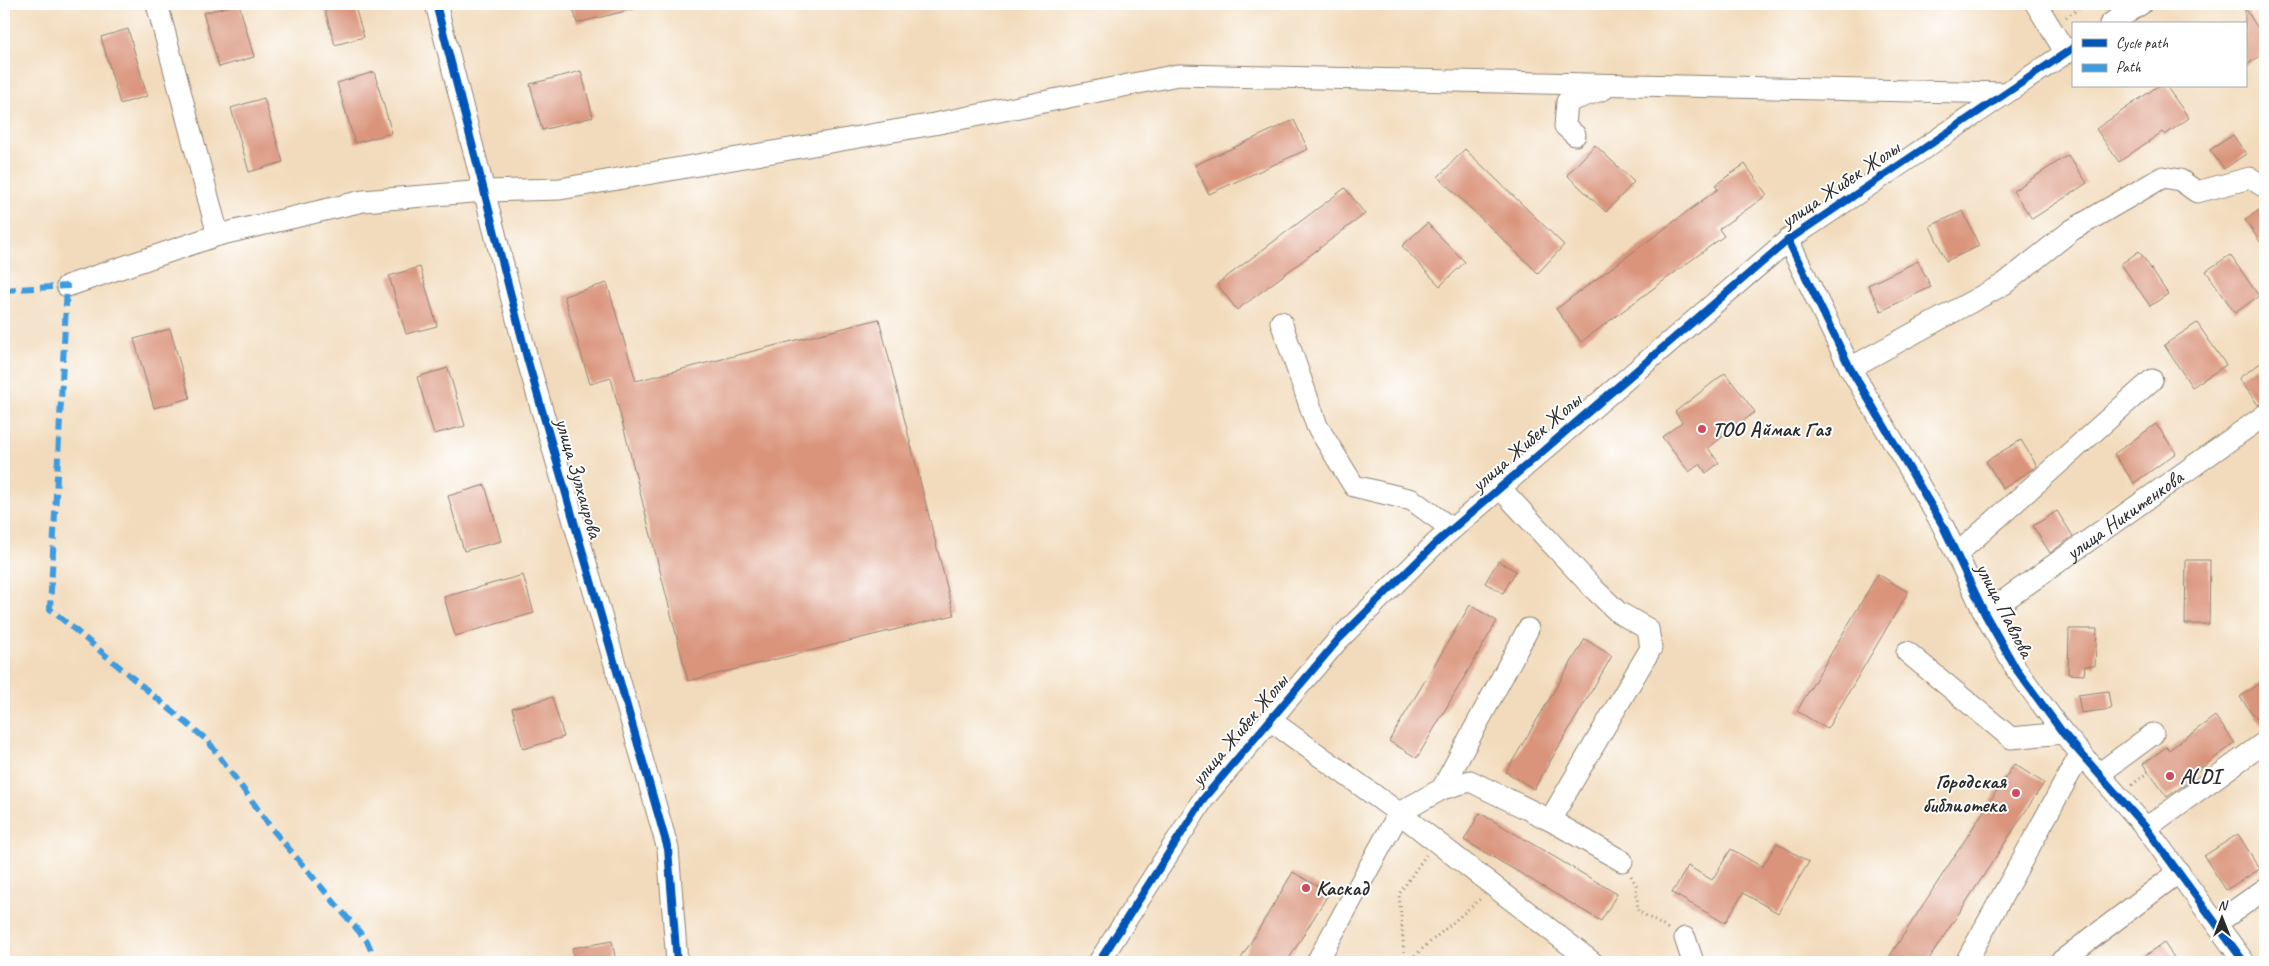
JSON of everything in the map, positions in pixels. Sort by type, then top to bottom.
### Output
[{"type":"street","points":[[157,4],[218,235]]},
{"type":"street","name":"улица Зулхаирова","points":[[436,4],[526,358],[668,849],[677,962]]},
{"type":"street","points":[[2036,4],[2069,50]]},
{"type":"street","points":[[2113,22],[2141,4]]},
{"type":"street","name":"улица Жибек Жолы","points":[[1099,962],[1204,798],[1338,640],[1452,529],[1788,240],[2069,50]]},
{"type":"street","points":[[67,286],[218,235],[363,201],[484,192],[560,189],[934,124],[1178,75],[2006,93]]},
{"type":"street","points":[[1575,135],[1565,126],[1567,102],[1616,84]]},
{"type":"street","points":[[1850,368],[2004,284],[2072,230],[2163,177],[2180,180],[2197,192],[2250,178],[2265,187]]},
{"type":"street","name":"улица Павлова","points":[[1788,240],[1850,368],[1942,524],[1985,614],[2016,669],[2063,733],[2146,828],[2244,962]]},
{"type":"street","points":[[1281,322],[1317,426],[1354,486],[1412,500],[1452,529]]},
{"type":"street","points":[[1957,554],[2152,380]]},
{"type":"street","name":"улица Никитенкова","points":[[1985,614],[2265,415]]},
{"type":"street","points":[[1500,488],[1594,589],[1618,612],[1648,629],[1651,638],[1651,648],[1550,820]]},
{"type":"street","points":[[1442,789],[1528,629]]},
{"type":"street","points":[[1907,652],[2011,738],[2063,733]]},
{"type":"street","points":[[1270,720],[1399,813],[1493,888],[1592,962]]},
{"type":"street","points":[[2099,774],[2153,734]]},
{"type":"street","points":[[2146,828],[2265,742]]},
{"type":"street","points":[[1966,962],[2081,753]]},
{"type":"street","points":[[1317,962],[1399,813],[1442,789],[1470,781],[1550,820],[1622,861]]},
{"type":"street","points":[[2060,962],[2179,872]]},
{"type":"street","points":[[2216,923],[2265,889]]},
{"type":"street","points":[[1685,938],[1693,962]]},
{"type":"path","points":[[2062,19],[2086,4]]},
{"type":"path","points":[[1406,962],[1398,894],[1434,842]]},
{"type":"path","points":[[1622,861],[1636,885],[1638,911],[1685,938]]},
{"type":"path","points":[[1406,962],[1493,888]]},
{"type":"building","points":[[239,4],[254,57],[219,67],[203,13]]},
{"type":"building","points":[[323,4],[354,4],[364,37],[335,45]]},
{"type":"building","points":[[572,4],[633,4],[634,9],[577,23]]},
{"type":"building","points":[[2245,8],[2265,39],[2265,53],[2246,65],[2246,22]]},
{"type":"building","points":[[128,29],[147,96],[120,104],[101,37]]},
{"type":"building","points":[[581,71],[593,117],[542,130],[530,84]]},
{"type":"building","points":[[374,72],[392,133],[355,143],[337,83]]},
{"type":"building","points":[[2155,88],[2167,88],[2189,118],[2165,135],[2162,132],[2119,162],[2096,129]]},
{"type":"building","points":[[264,98],[283,162],[249,172],[231,108]]},
{"type":"building","points":[[1294,120],[1308,149],[1209,194],[1195,165]]},
{"type":"building","points":[[2233,135],[2246,154],[2224,169],[2210,150]]},
{"type":"building","points":[[1595,145],[1634,182],[1606,212],[1567,175]]},
{"type":"building","points":[[1465,149],[1564,245],[1538,273],[1438,177]]},
{"type":"building","points":[[2068,155],[2087,183],[2032,219],[2013,191]]},
{"type":"building","points":[[1745,164],[1767,195],[1719,229],[1724,236],[1581,342],[1556,309],[1718,189],[1715,185]]},
{"type":"building","points":[[1345,188],[1365,214],[1237,310],[1217,284]]},
{"type":"building","points":[[2265,206],[2265,249],[2245,220]]},
{"type":"building","points":[[1963,211],[1979,246],[1946,261],[1930,226]]},
{"type":"building","points":[[1427,223],[1465,262],[1440,286],[1402,246]]},
{"type":"building","points":[[2139,251],[2168,294],[2150,306],[2121,264]]},
{"type":"building","points":[[2230,255],[2259,296],[2235,313],[2206,271]]},
{"type":"building","points":[[1918,261],[1931,287],[1881,311],[1868,285]]},
{"type":"building","points":[[420,267],[437,326],[406,334],[389,276]]},
{"type":"building","points":[[607,283],[636,381],[879,319],[954,615],[688,681],[611,378],[590,384],[564,296]]},
{"type":"building","points":[[2197,323],[2226,365],[2192,387],[2164,345]]},
{"type":"building","points":[[170,329],[190,398],[154,408],[134,339]]},
{"type":"building","points":[[2265,360],[2265,403],[2258,405],[2239,378]]},
{"type":"building","points":[[448,368],[465,426],[434,434],[417,377]]},
{"type":"building","name":"ТОО Аймак Газ","points":[[1725,373],[1755,412],[1708,448],[1719,463],[1706,473],[1700,464],[1689,472],[1662,437],[1682,422],[1675,412]]},
{"type":"building","points":[[2156,424],[2176,453],[2134,483],[2114,454]]},
{"type":"building","points":[[2021,440],[2037,466],[2003,489],[1986,461]]},
{"type":"building","points":[[485,485],[501,541],[464,551],[448,496]]},
{"type":"building","points":[[2057,511],[2073,536],[2050,553],[2033,526]]},
{"type":"building","points":[[2186,560],[2210,560],[2209,624],[2185,624]]},
{"type":"building","points":[[1498,561],[1516,571],[1503,593],[1485,583]]},
{"type":"building","points":[[1878,574],[1908,592],[1827,729],[1797,711]]},
{"type":"building","points":[[523,575],[534,613],[455,636],[444,597]]},
{"type":"building","points":[[1470,605],[1497,621],[1417,758],[1389,741]]},
{"type":"building","points":[[2069,629],[2097,629],[2095,666],[2085,666],[2084,675],[2068,674]]},
{"type":"building","points":[[1585,639],[1612,656],[1534,789],[1506,772]]},
{"type":"building","points":[[2265,679],[2265,730],[2240,697]]},
{"type":"building","points":[[2108,691],[2111,709],[2081,713],[2078,695]]},
{"type":"building","points":[[552,697],[564,737],[523,749],[512,708]]},
{"type":"building","points":[[2215,716],[2235,743],[2189,777],[2191,780],[2167,797],[2143,764],[2166,747],[2169,750]]},
{"type":"building","points":[[2014,764],[2044,783],[1927,962],[1886,962]]},
{"type":"building","points":[[1480,813],[1617,894],[1601,921],[1464,840]]},
{"type":"building","points":[[2238,834],[2260,869],[2226,890],[2204,856]]},
{"type":"building","points":[[1777,843],[1809,862],[1778,913],[1743,893],[1725,923],[1672,893],[1688,866],[1712,880],[1731,849],[1762,867]]},
{"type":"building","points":[[1293,872],[1329,893],[1287,962],[1239,962]]},
{"type":"building","points":[[612,941],[616,962],[575,962],[572,948]]},
{"type":"building","points":[[2164,943],[2177,962],[2136,962]]},
{"type":"marked path","points":[[4,290],[67,286],[50,609],[208,741],[273,830],[367,941],[376,962]]},
{"type":"cycle path","points":[[436,4],[527,358],[668,849],[677,962]]},
{"type":"cycle path","points":[[1099,962],[1204,798],[1338,640],[1436,543],[1788,240],[2072,49]]},
{"type":"cycle path","points":[[1788,240],[1850,368],[1942,524],[1985,614],[2016,669],[2063,733],[2146,828],[2244,962]]},
{"type":"place","name":"ТОО Аймак Газ","points":[[1702,429]]},
{"type":"place","name":"ALDI","points":[[2170,776]]},
{"type":"place","name":"Городская библиотека","points":[[2016,793]]},
{"type":"place","name":"Каскад","points":[[1306,888]]}]
